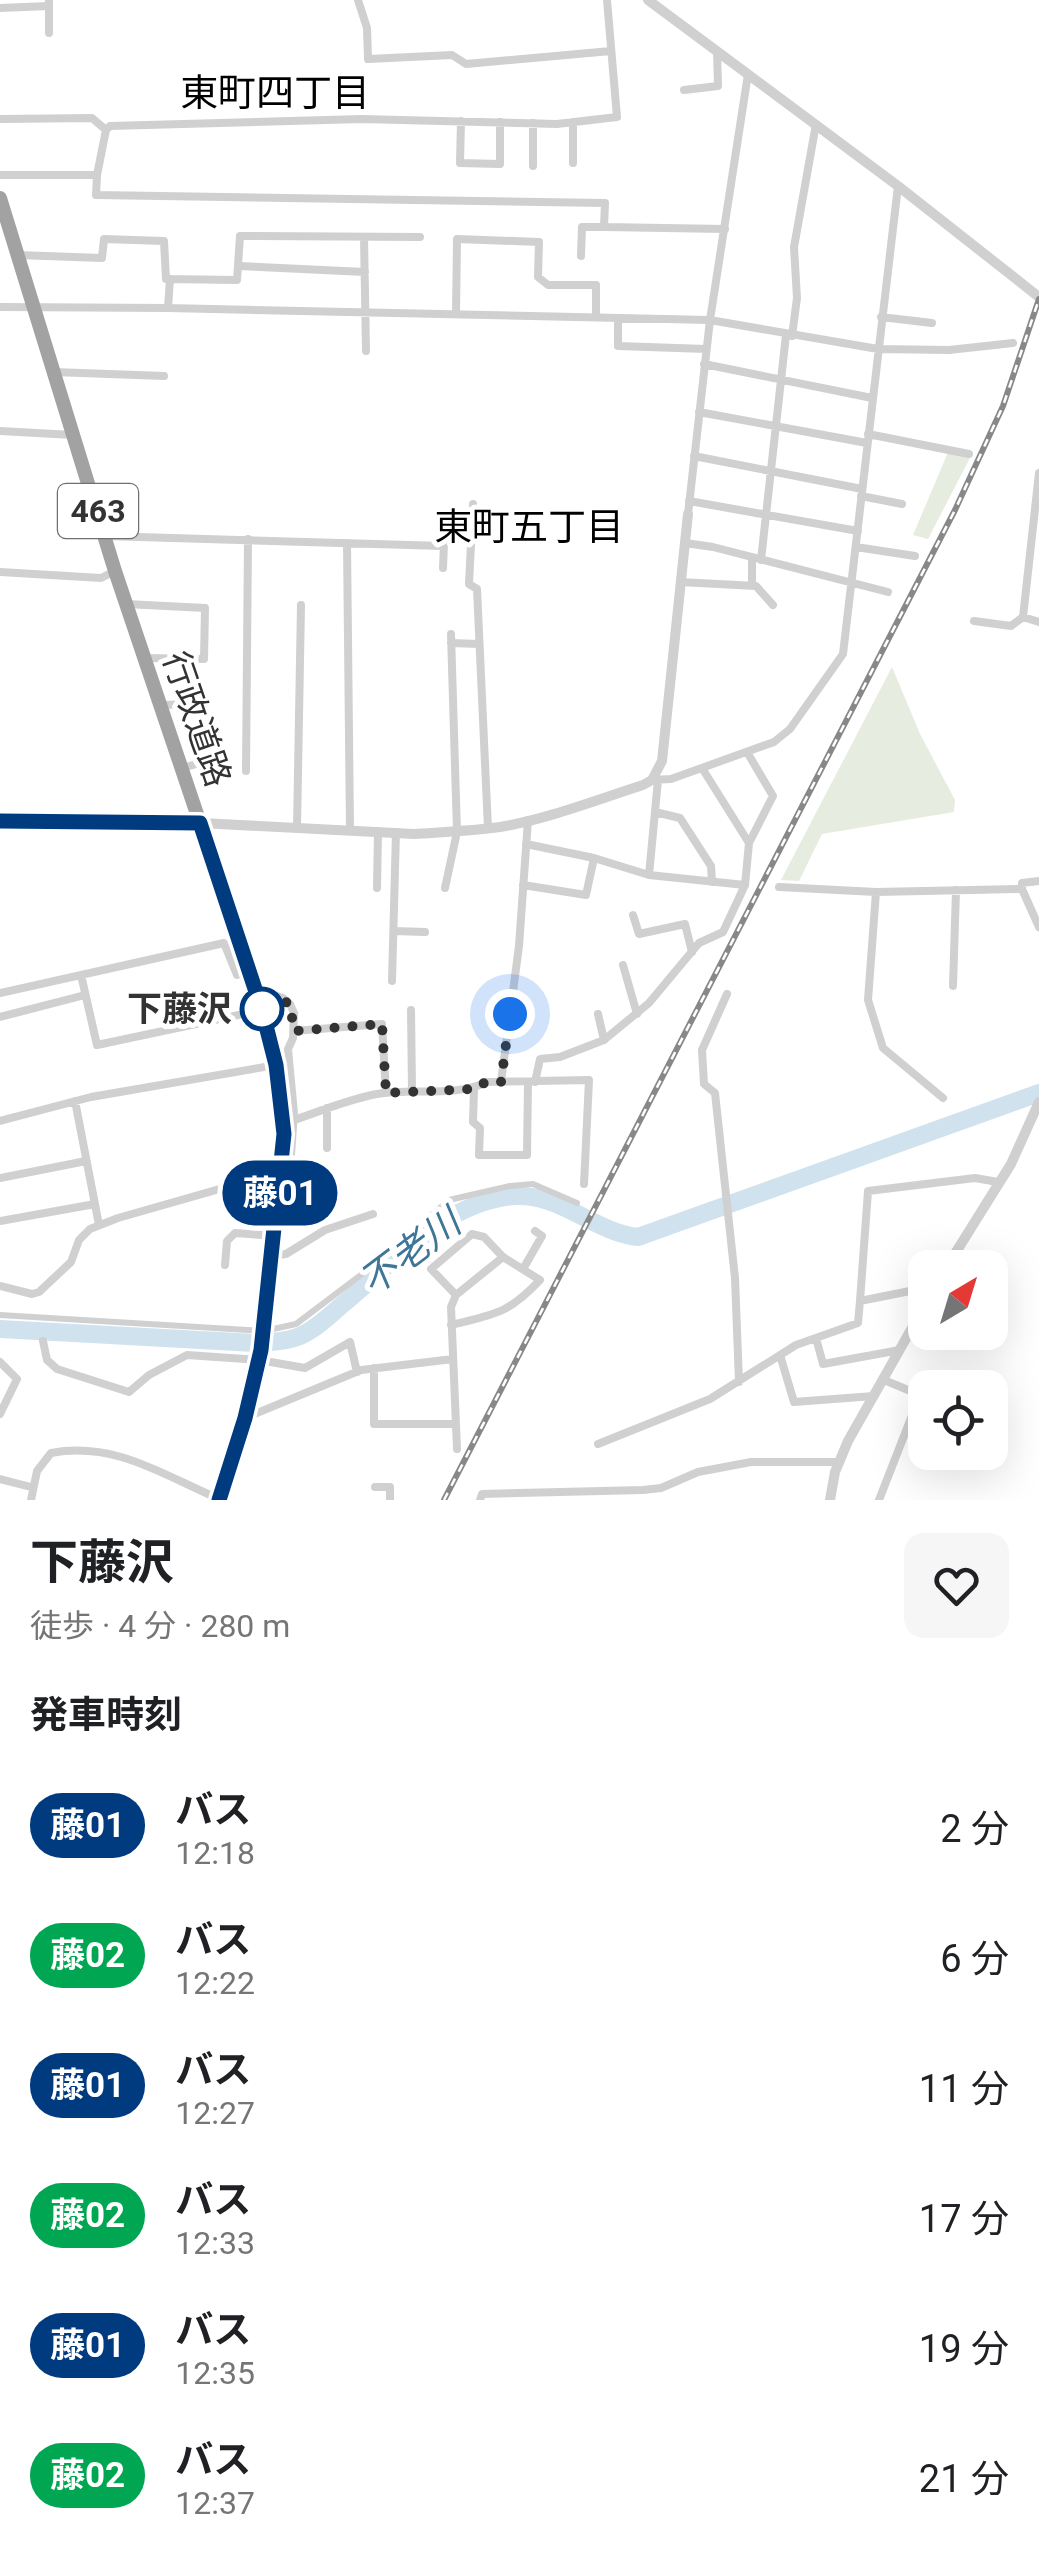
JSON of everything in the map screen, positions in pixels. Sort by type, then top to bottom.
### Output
[{"type":"highway","name":"行政道路","points":[[0,198],[115,571],[256,989],[276,1065],[284,1134],[262,1345],[245,1418],[219,1500]]},
{"type":"street","points":[[358,0],[367,28],[368,58],[452,55],[466,64],[611,52]]},
{"type":"street","points":[[604,227],[605,203],[96,195],[96,176],[110,126],[362,119],[533,123],[616,118],[607,0]]},
{"type":"street","points":[[648,0],[1039,296]]},
{"type":"street","points":[[0,8],[48,3],[49,33]]},
{"type":"street","points":[[684,90],[718,86],[717,51]]},
{"type":"street","points":[[650,876],[655,780],[662,762],[704,364],[748,74]]},
{"type":"street","points":[[0,119],[92,118],[106,130]]},
{"type":"street","points":[[461,121],[460,163],[500,164],[500,122]]},
{"type":"street","points":[[573,122],[573,164]]},
{"type":"street","points":[[533,123],[533,166]]},
{"type":"street","points":[[752,586],[768,516],[782,380],[797,298],[794,247],[816,124]]},
{"type":"street","points":[[0,175],[96,176]]},
{"type":"street","points":[[0,821],[457,832],[528,820],[655,780],[671,779],[774,742],[790,729],[843,654],[898,186]]},
{"type":"street","points":[[582,256],[582,227],[725,228]]},
{"type":"street","points":[[17,255],[102,258],[104,238],[164,241],[166,279],[237,280],[240,236],[420,238]]},
{"type":"street","points":[[364,237],[366,352]]},
{"type":"street","points":[[456,314],[457,239],[539,242],[538,278],[548,285],[596,285],[596,318]]},
{"type":"street","points":[[238,266],[365,272]]},
{"type":"street","points":[[168,308],[170,279]]},
{"type":"street","points":[[0,307],[710,320],[878,349],[949,350],[1013,343]]},
{"type":"street","points":[[881,316],[932,323]]},
{"type":"street","points":[[618,318],[618,346],[706,350]]},
{"type":"street","points":[[704,364],[872,398]]},
{"type":"street","points":[[54,372],[164,376]]},
{"type":"street","points":[[699,412],[969,454]]},
{"type":"street","points":[[0,431],[73,434]]},
{"type":"street","points":[[694,456],[902,504]]},
{"type":"street","points":[[974,621],[1011,626],[1023,616],[1036,538],[1039,473]]},
{"type":"street","points":[[473,504],[470,584],[477,589],[488,828]]},
{"type":"street","points":[[688,508],[768,516],[858,532]]},
{"type":"street","points":[[443,568],[445,518]]},
{"type":"street","points":[[106,536],[444,546]]},
{"type":"street","points":[[246,771],[248,539]]},
{"type":"street","points":[[347,542],[350,830]]},
{"type":"street","points":[[684,543],[888,592]]},
{"type":"street","points":[[856,547],[915,556]]},
{"type":"street","points":[[0,572],[101,578],[115,571]]},
{"type":"street","points":[[680,582],[756,586],[773,605]]},
{"type":"street","points":[[126,604],[205,608],[204,659],[144,658]]},
{"type":"street","points":[[296,828],[301,604]]},
{"type":"street","points":[[1023,616],[1039,622]]},
{"type":"street","points":[[445,888],[457,832],[451,639],[480,644]]},
{"type":"street","points":[[160,704],[205,704],[204,762],[181,768]]},
{"type":"street","points":[[474,1089],[473,1122],[480,1128],[479,1155],[527,1155],[532,1082],[540,1059],[560,1057],[604,1040],[637,1014],[699,943],[723,932],[745,885],[748,843],[773,796],[747,752]]},
{"type":"street","points":[[702,768],[748,843]]},
{"type":"street","points":[[655,812],[680,818],[711,866],[712,882]]},
{"type":"street","points":[[501,1082],[528,820]]},
{"type":"street","points":[[377,888],[378,831]]},
{"type":"street","points":[[392,981],[396,832]]},
{"type":"street","points":[[526,844],[594,858],[650,876],[745,885]]},
{"type":"street","points":[[524,885],[586,895],[594,858]]},
{"type":"street","points":[[1039,882],[1022,884],[1039,927]]},
{"type":"street","points":[[779,887],[876,892],[1022,889]]},
{"type":"street","points":[[953,986],[956,890]]},
{"type":"street","points":[[876,892],[868,1000],[883,1048],[943,1098]]},
{"type":"street","points":[[633,915],[638,934],[685,924],[692,952]]},
{"type":"street","points":[[394,931],[425,932]]},
{"type":"street","points":[[0,993],[224,944],[237,974],[250,972]]},
{"type":"street","points":[[623,965],[637,1014]]},
{"type":"street","points":[[81,975],[97,1046],[262,1010]]},
{"type":"street","points":[[0,1286],[32,1294],[39,1292],[72,1262],[79,1240],[99,1226],[290,1169],[294,1120],[288,1048],[294,1031],[290,1004],[256,989]]},
{"type":"street","points":[[727,994],[702,1050],[704,1084],[715,1093],[730,1240],[738,1382]]},
{"type":"street","points":[[0,1017],[85,995]]},
{"type":"street","points":[[411,1010],[412,1090]]},
{"type":"street","points":[[598,1014],[604,1040]]},
{"type":"street","points":[[294,1031],[382,1024],[386,1093]]},
{"type":"street","points":[[0,1121],[75,1101],[276,1065]]},
{"type":"street","points":[[294,1120],[386,1093],[474,1089],[486,1082],[590,1080],[584,1184]]},
{"type":"street","points":[[75,1101],[99,1226]]},
{"type":"street","points":[[327,1108],[327,1148]]},
{"type":"street","points":[[957,1250],[1021,1147],[1038,1109]]},
{"type":"street","points":[[0,1178],[86,1161]]},
{"type":"street","points":[[598,1444],[710,1399],[780,1355],[858,1323],[868,1190],[975,1178],[998,1182]]},
{"type":"street","points":[[43,1341],[47,1360],[57,1369],[129,1392],[186,1356],[262,1345],[374,1265],[450,1200],[533,1184],[577,1203]]},
{"type":"street","points":[[0,1222],[95,1204]]},
{"type":"street","points":[[272,1256],[286,1254],[325,1230],[373,1214]]},
{"type":"street","points":[[224,1264],[227,1241],[234,1232],[275,1236]]},
{"type":"street","points":[[522,1269],[542,1236],[535,1232]]},
{"type":"street","points":[[451,1326],[501,1313],[540,1280],[503,1257],[484,1237],[472,1234],[431,1270],[456,1295]]},
{"type":"street","points":[[457,1449],[450,1307],[456,1295],[503,1257]]},
{"type":"street","points":[[860,1301],[908,1291]]},
{"type":"street","points":[[0,1315],[262,1345],[305,1368],[350,1342],[357,1372]]},
{"type":"street","points":[[830,1500],[839,1462],[908,1335]]},
{"type":"street","points":[[816,1338],[823,1364],[900,1350]]},
{"type":"street","points":[[780,1355],[794,1402],[874,1396]]},
{"type":"street","points":[[245,1418],[357,1372],[453,1359]]},
{"type":"street","points":[[0,1362],[17,1379],[1,1410]]},
{"type":"street","points":[[374,1368],[374,1424],[455,1424]]},
{"type":"street","points":[[879,1500],[920,1394],[884,1380]]},
{"type":"street","points":[[30,1500],[36,1471],[51,1453],[110,1451],[219,1500]]},
{"type":"street","points":[[480,1500],[482,1494],[524,1496],[656,1489],[698,1472],[752,1462],[839,1462]]},
{"type":"street","points":[[0,1479],[31,1487]]},
{"type":"street","points":[[374,1488],[390,1487],[390,1500]]},
{"type":"shaded area","points":[[949,450],[972,454],[928,539],[913,535]]},
{"type":"shaded area","points":[[892,667],[920,734],[955,800],[954,812],[822,834],[799,881],[781,880]]},
{"type":"waterway","name":"不老川","points":[[0,1329],[255,1343],[289,1339],[323,1322],[402,1252],[444,1221],[491,1200],[516,1196],[548,1201],[607,1228],[638,1237],[1039,1093]]},
{"type":"railway","points":[[444,1500],[955,510],[1003,406],[1039,299]]},
{"type":"bus line","name":"藤01","points":[[0,821],[200,823],[250,972],[276,1065],[283,1154],[261,1350],[219,1500]]},
{"type":"place","name":"下藤沢","points":[[262,1009]]},
{"type":"district","name":"東町四丁目","points":[[275,93]]},
{"type":"district","name":"東町五丁目","points":[[529,527]]},
{"type":"route","points":[[262,1009],[256,989],[290,1004],[294,1031],[382,1024],[386,1093],[474,1089],[486,1082],[501,1082],[510,1014]]}]
